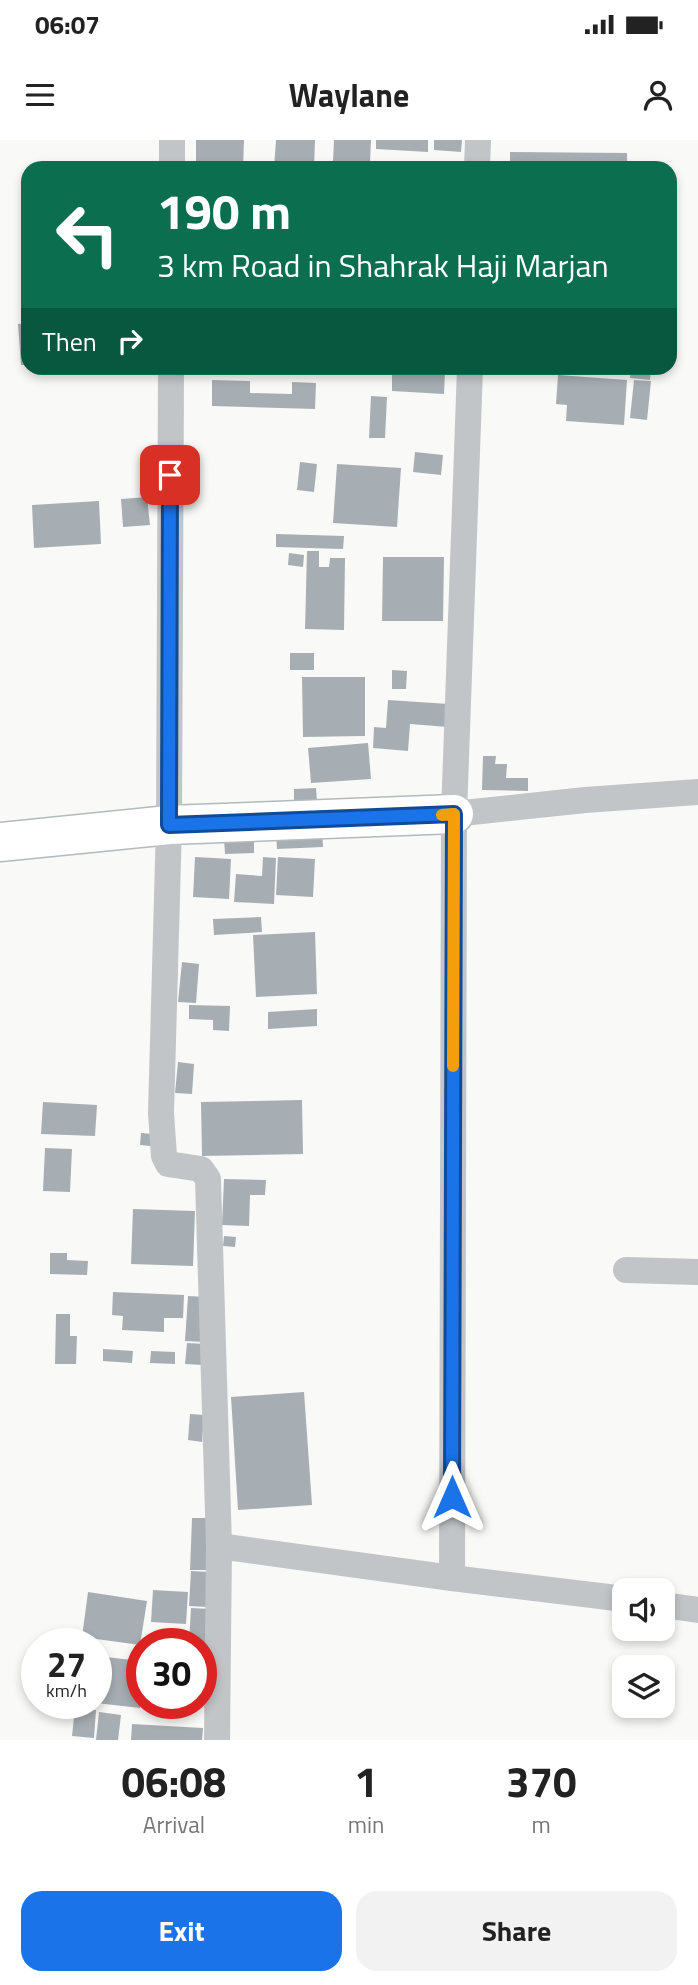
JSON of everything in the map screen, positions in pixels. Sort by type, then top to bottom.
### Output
[{"type":"street","points":[[172,140],[172,161]]},
{"type":"street","points":[[477,161],[478,140]]},
{"type":"street","points":[[171,375],[169,825],[161,1113],[164,1156],[168,1164],[201,1169],[208,1179],[219,1546],[217,1740]]},
{"type":"street","points":[[452,1578],[454,814],[470,375]]},
{"type":"street","points":[[0,842],[169,825],[454,814],[585,800],[698,792]]},
{"type":"street","points":[[626,1270],[698,1272]]},
{"type":"street","points":[[219,1546],[612,1597]]},
{"type":"street","points":[[675,1607],[698,1610]]},
{"type":"building","points":[[196,140],[244,140],[243,161],[196,161]]},
{"type":"building","points":[[276,140],[315,140],[314,161],[274,161]]},
{"type":"building","points":[[334,140],[371,140],[370,161],[333,161]]},
{"type":"building","points":[[376,140],[428,140],[428,152],[376,149]]},
{"type":"building","points":[[434,140],[462,140],[461,152],[434,150]]},
{"type":"building","points":[[510,152],[627,153],[627,161],[510,161]]},
{"type":"building","points":[[18,324],[21,324],[21,365]]},
{"type":"building","points":[[392,375],[445,375],[444,394],[392,391]]},
{"type":"building","points":[[558,375],[627,380],[624,425],[566,421],[567,405],[556,404]]},
{"type":"building","points":[[630,375],[650,375],[650,380],[630,378]]},
{"type":"building","points":[[212,380],[250,381],[250,393],[292,394],[292,382],[316,383],[315,409],[212,406]]},
{"type":"building","points":[[634,380],[651,381],[647,420],[630,418]]},
{"type":"building","points":[[371,396],[387,397],[385,438],[369,438]]},
{"type":"building","points":[[415,452],[443,455],[441,475],[413,472]]},
{"type":"building","points":[[300,462],[317,464],[314,492],[297,490]]},
{"type":"building","points":[[337,464],[401,468],[397,527],[333,523]]},
{"type":"building","points":[[147,497],[150,525],[123,527],[121,499]]},
{"type":"building","points":[[99,501],[101,544],[34,548],[32,505]]},
{"type":"building","points":[[276,534],[344,536],[343,549],[276,547]]},
{"type":"building","points":[[307,551],[319,551],[319,567],[329,567],[330,558],[345,558],[344,630],[305,629]]},
{"type":"building","points":[[289,553],[304,555],[303,567],[288,565]]},
{"type":"building","points":[[383,557],[444,557],[443,621],[382,621]]},
{"type":"building","points":[[290,653],[314,653],[314,670],[290,670]]},
{"type":"building","points":[[392,670],[407,671],[406,689],[392,689]]},
{"type":"building","points":[[302,677],[365,677],[365,736],[303,737]]},
{"type":"building","points":[[388,700],[449,704],[448,727],[410,724],[408,751],[373,748],[374,727],[386,728]]},
{"type":"building","points":[[368,743],[371,779],[311,783],[308,748]]},
{"type":"building","points":[[483,756],[496,756],[495,764],[507,764],[506,778],[528,778],[528,791],[482,790]]},
{"type":"building","points":[[316,788],[317,801],[294,801],[294,789]]},
{"type":"building","points":[[322,828],[323,847],[277,849],[276,830]]},
{"type":"building","points":[[254,837],[254,853],[225,854],[224,838]]},
{"type":"building","points":[[195,857],[231,859],[229,899],[193,897]]},
{"type":"building","points":[[263,857],[276,858],[274,904],[234,902],[236,874],[262,876]]},
{"type":"building","points":[[278,857],[315,859],[313,897],[276,895]]},
{"type":"building","points":[[261,917],[262,932],[214,935],[213,919]]},
{"type":"building","points":[[315,932],[317,994],[256,997],[253,935]]},
{"type":"building","points":[[182,962],[199,964],[196,1003],[178,1002]]},
{"type":"building","points":[[189,1005],[230,1006],[229,1031],[213,1030],[213,1020],[189,1019]]},
{"type":"building","points":[[317,1009],[317,1026],[268,1029],[268,1012]]},
{"type":"building","points":[[178,1062],[194,1064],[192,1094],[175,1093]]},
{"type":"building","points":[[302,1100],[303,1154],[202,1156],[201,1102]]},
{"type":"building","points":[[43,1102],[97,1105],[95,1136],[41,1134]]},
{"type":"building","points":[[141,1133],[152,1134],[151,1146],[140,1145]]},
{"type":"building","points":[[45,1148],[72,1149],[70,1192],[43,1191]]},
{"type":"building","points":[[224,1179],[266,1180],[265,1195],[250,1195],[249,1226],[222,1225]]},
{"type":"building","points":[[133,1209],[195,1211],[193,1266],[131,1264]]},
{"type":"building","points":[[224,1236],[236,1237],[235,1247],[223,1246]]},
{"type":"building","points":[[50,1253],[67,1253],[67,1260],[88,1261],[87,1275],[50,1274]]},
{"type":"building","points":[[113,1292],[184,1295],[183,1318],[164,1318],[164,1332],[122,1330],[123,1316],[112,1315]]},
{"type":"building","points":[[188,1296],[206,1297],[204,1342],[185,1341]]},
{"type":"building","points":[[56,1314],[70,1314],[70,1336],[77,1336],[76,1364],[55,1364]]},
{"type":"building","points":[[187,1343],[205,1344],[203,1365],[185,1364]]},
{"type":"building","points":[[103,1349],[133,1351],[132,1363],[103,1361]]},
{"type":"building","points":[[151,1351],[175,1352],[175,1364],[150,1363]]},
{"type":"building","points":[[304,1392],[312,1505],[238,1510],[231,1397]]},
{"type":"building","points":[[190,1414],[204,1415],[202,1442],[188,1440]]},
{"type":"building","points":[[192,1518],[213,1518],[211,1570],[190,1570]]},
{"type":"building","points":[[191,1571],[210,1572],[208,1607],[189,1606]]},
{"type":"building","points":[[153,1590],[188,1592],[186,1624],[151,1622]]},
{"type":"building","points":[[88,1592],[147,1601],[143,1628],[126,1628],[126,1643],[112,1641],[112,1628],[83,1628]]},
{"type":"building","points":[[191,1608],[209,1609],[207,1628],[190,1628]]},
{"type":"building","points":[[112,1658],[126,1659],[126,1706],[112,1705]]},
{"type":"building","points":[[112,1714],[121,1715],[118,1740],[96,1740],[98,1719],[112,1719]]},
{"type":"building","points":[[74,1719],[95,1719],[94,1738],[72,1736]]},
{"type":"building","points":[[132,1724],[203,1728],[202,1740],[131,1740]]},
{"type":"slow traffic","points":[[442,815],[454,814],[453,1066]]},
{"type":"route","points":[[170,475],[169,825],[454,814],[452,1497]]}]
